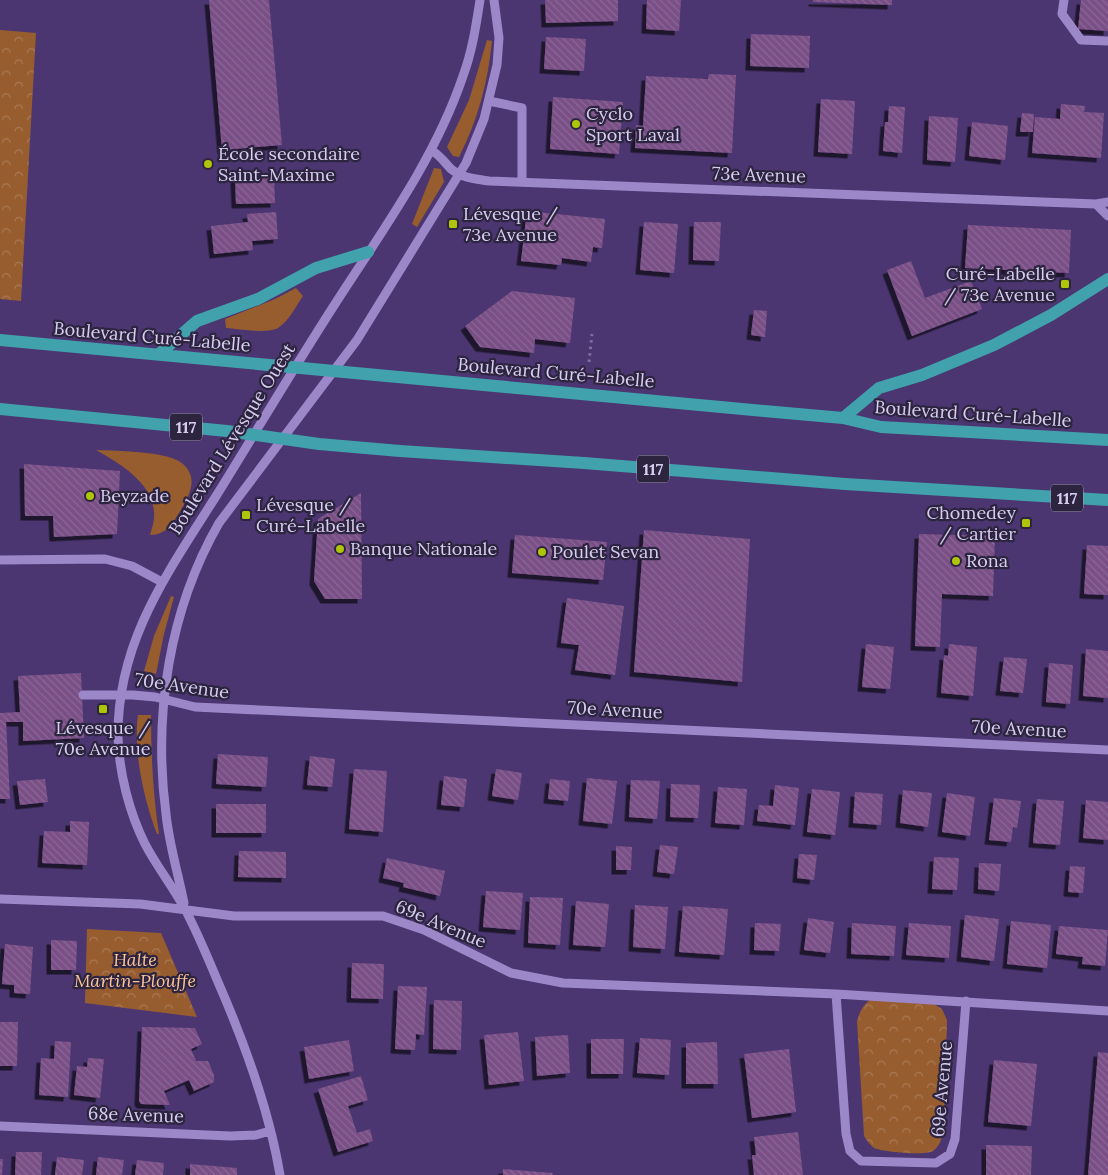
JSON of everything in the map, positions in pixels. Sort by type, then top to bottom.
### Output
[{"type":"main road","points":[[159,354],[197,321],[258,299],[316,268],[368,252]]},
{"type":"main road","points":[[843,418],[879,388],[922,375],[994,345],[1051,315],[1108,279]]},
{"type":"main road","name":"Boulevard Curé-Labelle","points":[[0,340],[843,418],[881,427],[1108,440]]},
{"type":"main road","name":"117","points":[[0,409],[255,434],[282,439],[400,451],[569,462],[845,484],[1108,500]]},
{"type":"street","name":"Boulevard Lévesque Ouest","points":[[280,1175],[258,1087],[240,1034],[186,910],[146,844],[131,807],[119,755],[118,736],[121,694],[134,642],[162,582],[431,150],[448,117],[470,56],[480,0]]},
{"type":"street","name":"Boulevard Lévesque Ouest","points":[[186,910],[169,834],[162,755],[164,700],[169,662],[174,636],[189,587],[202,554],[224,516],[336,370],[368,324],[459,174],[478,134],[489,101],[499,52],[494,0]]},
{"type":"street","points":[[1064,0],[1062,14],[1080,40],[1108,41]]},
{"type":"street","points":[[489,101],[522,108],[522,182]]},
{"type":"street","name":"73e Avenue","points":[[431,150],[459,174],[489,181],[1096,204],[1108,202]]},
{"type":"street","points":[[1096,204],[1108,216]]},
{"type":"street","points":[[0,560],[105,559],[132,566],[162,582]]},
{"type":"street","name":"70e Avenue","points":[[83,694],[145,696],[195,707],[1108,750]]},
{"type":"street","name":"69e Avenue","points":[[0,899],[140,904],[234,916],[383,916],[424,930],[511,973],[563,983],[836,994],[1108,1011]]},
{"type":"street","name":"69e Avenue","points":[[836,994],[846,1134],[850,1152],[860,1161],[936,1163],[950,1154],[955,1139],[966,1001]]},
{"type":"street","name":"68e Avenue","points":[[0,1126],[230,1136],[256,1135],[270,1131]]},
{"type":"path","points":[[589,362],[592,334]]},
{"type":"green space","points":[[0,30],[36,33],[21,301],[0,299]]},
{"type":"green space","points":[[487,40],[492,41],[488,71],[477,115],[459,157],[453,156],[447,147],[469,100]]},
{"type":"green space","points":[[434,168],[441,169],[444,182],[417,227],[412,224]]},
{"type":"green space","points":[[296,288],[303,296],[289,317],[278,328],[261,331],[226,328],[225,319],[275,299]]},
{"type":"green space","points":[[96,450],[155,454],[167,456],[183,464],[191,476],[191,488],[189,495],[168,528],[156,535],[150,535],[154,515],[152,501],[147,491],[124,467]]},
{"type":"green space","points":[[171,596],[174,597],[156,674],[144,671],[154,636]]},
{"type":"green space","points":[[138,715],[151,715],[151,745],[159,834],[157,834],[152,821],[138,760]]},
{"type":"green space","name":"Halte Martin-Plouffe","points":[[87,929],[161,933],[197,1017],[85,1003]]},
{"type":"green space","points":[[870,1000],[934,1004],[942,1009],[947,1020],[944,1131],[939,1145],[933,1151],[913,1153],[874,1148],[864,1136],[857,1021],[862,1009]]},
{"type":"building","points":[[209,0],[269,0],[282,145],[222,150]]},
{"type":"building","points":[[545,0],[618,0],[618,21],[546,23]]},
{"type":"building","points":[[647,0],[681,0],[679,31],[646,29]]},
{"type":"building","points":[[813,0],[892,0],[892,5],[813,2]]},
{"type":"building","points":[[1081,0],[1108,0],[1108,31],[1078,29]]},
{"type":"building","points":[[751,34],[810,36],[809,68],[750,66]]},
{"type":"building","points":[[546,37],[586,39],[584,71],[544,69]]},
{"type":"building","points":[[709,74],[736,75],[732,153],[635,148],[636,125],[643,126],[646,76],[708,79]]},
{"type":"building","points":[[553,97],[623,102],[619,154],[550,149]]},
{"type":"building","points":[[821,99],[855,101],[852,154],[818,152]]},
{"type":"building","points":[[1061,104],[1085,106],[1084,112],[1104,113],[1101,158],[1032,153],[1035,117],[1060,119]]},
{"type":"building","points":[[889,106],[905,107],[902,153],[883,151],[885,122],[888,122]]},
{"type":"building","points":[[1022,113],[1034,114],[1033,132],[1020,132]]},
{"type":"building","points":[[929,116],[958,118],[955,162],[927,160]]},
{"type":"building","points":[[972,122],[1008,126],[1005,160],[969,156]]},
{"type":"building","points":[[274,177],[275,203],[236,204],[235,178]]},
{"type":"building","points":[[527,211],[605,219],[602,248],[593,247],[591,262],[562,258],[561,265],[521,261]]},
{"type":"building","points":[[276,212],[278,239],[252,241],[253,250],[214,254],[211,226],[248,222],[247,214]]},
{"type":"building","points":[[644,222],[678,224],[674,273],[640,270]]},
{"type":"building","points":[[694,222],[721,222],[719,261],[693,260]]},
{"type":"building","points":[[968,225],[1071,230],[1069,273],[965,268]]},
{"type":"building","points":[[911,261],[925,298],[971,281],[982,309],[912,336],[887,270]]},
{"type":"building","points":[[512,291],[575,298],[570,343],[535,339],[534,353],[480,347],[465,326]]},
{"type":"building","points":[[754,310],[767,311],[765,337],[751,335]]},
{"type":"building","points":[[24,464],[120,471],[117,534],[54,537],[53,516],[25,516]]},
{"type":"building","points":[[361,493],[362,599],[325,599],[314,581],[318,519]]},
{"type":"building","points":[[644,530],[750,539],[742,682],[634,672]]},
{"type":"building","points":[[919,534],[995,536],[993,596],[942,594],[940,647],[915,646]]},
{"type":"building","points":[[515,535],[607,542],[603,580],[512,573]]},
{"type":"building","points":[[1087,545],[1108,546],[1108,595],[1084,594]]},
{"type":"building","points":[[567,598],[624,606],[615,675],[575,670],[579,645],[561,643]]},
{"type":"building","points":[[866,644],[894,647],[890,689],[862,687]]},
{"type":"building","points":[[949,644],[977,647],[973,696],[941,693],[944,655],[948,656]]},
{"type":"building","points":[[1086,649],[1108,651],[1108,698],[1083,696]]},
{"type":"building","points":[[1004,657],[1027,659],[1023,693],[1000,691]]},
{"type":"building","points":[[1049,663],[1073,665],[1070,704],[1046,702]]},
{"type":"building","points":[[81,673],[84,738],[23,741],[23,722],[6,722],[10,799],[0,799],[0,713],[20,712],[18,676]]},
{"type":"building","points":[[218,754],[268,757],[266,787],[216,784]]},
{"type":"building","points":[[310,756],[335,759],[332,787],[307,785]]},
{"type":"building","points":[[354,769],[387,771],[383,832],[349,829]]},
{"type":"building","points":[[496,769],[522,773],[518,800],[492,796]]},
{"type":"building","points":[[444,776],[467,779],[464,807],[441,805]]},
{"type":"building","points":[[587,778],[617,781],[612,824],[583,821]]},
{"type":"building","points":[[45,779],[48,802],[20,805],[17,781]]},
{"type":"building","points":[[550,779],[570,781],[568,801],[548,799]]},
{"type":"building","points":[[631,780],[660,781],[657,819],[629,817]]},
{"type":"building","points":[[671,784],[700,785],[698,818],[670,817]]},
{"type":"building","points":[[775,785],[799,788],[795,825],[757,821],[759,805],[773,806]]},
{"type":"building","points":[[718,787],[747,789],[744,825],[715,823]]},
{"type":"building","points":[[812,789],[840,792],[835,835],[807,832]]},
{"type":"building","points":[[903,790],[932,793],[928,827],[900,823]]},
{"type":"building","points":[[855,792],[883,794],[881,825],[853,823]]},
{"type":"building","points":[[947,793],[975,797],[970,836],[942,832]]},
{"type":"building","points":[[994,798],[1021,801],[1017,828],[1013,827],[1011,842],[989,840]]},
{"type":"building","points":[[1037,799],[1064,801],[1060,845],[1033,843]]},
{"type":"building","points":[[1086,800],[1108,802],[1108,840],[1083,838]]},
{"type":"building","points":[[216,804],[266,804],[266,833],[216,833]]},
{"type":"building","points":[[70,821],[89,822],[87,865],[42,863],[44,831],[70,832]]},
{"type":"building","points":[[660,845],[678,847],[674,874],[657,872]]},
{"type":"building","points":[[616,846],[632,847],[631,870],[616,870]]},
{"type":"building","points":[[239,851],[286,852],[286,878],[238,877]]},
{"type":"building","points":[[799,854],[817,855],[814,880],[797,878]]},
{"type":"building","points":[[934,857],[959,858],[957,890],[932,889]]},
{"type":"building","points":[[387,858],[445,871],[440,896],[403,887],[404,883],[383,878]]},
{"type":"building","points":[[979,863],[1001,864],[999,891],[978,889]]},
{"type":"building","points":[[1070,866],[1085,867],[1083,893],[1068,892]]},
{"type":"building","points":[[486,891],[523,893],[520,930],[483,927]]},
{"type":"building","points":[[530,897],[563,898],[560,945],[528,943]]},
{"type":"building","points":[[576,901],[609,904],[605,947],[573,945]]},
{"type":"building","points":[[635,905],[668,907],[665,949],[633,947]]},
{"type":"building","points":[[683,906],[728,909],[724,955],[679,952]]},
{"type":"building","points":[[965,915],[999,919],[994,961],[961,957]]},
{"type":"building","points":[[808,918],[834,922],[830,953],[804,950]]},
{"type":"building","points":[[1011,921],[1051,925],[1047,968],[1007,964]]},
{"type":"building","points":[[755,923],[781,924],[779,951],[754,950]]},
{"type":"building","points":[[852,923],[896,926],[894,956],[851,954]]},
{"type":"building","points":[[909,923],[951,926],[949,958],[906,955]]},
{"type":"building","points":[[1059,926],[1108,930],[1105,966],[1082,964],[1083,957],[1056,954]]},
{"type":"building","points":[[51,940],[77,941],[76,970],[51,970]]},
{"type":"building","points":[[5,944],[33,947],[30,994],[14,993],[14,985],[2,984]]},
{"type":"building","points":[[352,963],[384,964],[383,999],[351,998]]},
{"type":"building","points":[[398,986],[427,987],[424,1035],[416,1034],[415,1050],[395,1049]]},
{"type":"building","points":[[434,1000],[462,1001],[461,1050],[433,1049]]},
{"type":"building","points":[[0,1022],[18,1022],[17,1066],[0,1066]]},
{"type":"building","points":[[142,1027],[195,1028],[202,1044],[191,1049],[196,1061],[208,1061],[214,1075],[214,1082],[194,1091],[189,1080],[164,1091],[170,1105],[141,1104],[139,1101]]},
{"type":"building","points":[[518,1032],[524,1081],[489,1085],[484,1035]]},
{"type":"building","points":[[568,1035],[570,1073],[537,1076],[535,1037]]},
{"type":"building","points":[[640,1038],[671,1040],[669,1075],[637,1073]]},
{"type":"building","points":[[591,1039],[624,1039],[623,1074],[591,1074]]},
{"type":"building","points":[[349,1040],[354,1071],[309,1079],[304,1047]]},
{"type":"building","points":[[55,1041],[71,1042],[68,1097],[39,1095],[41,1058],[54,1059]]},
{"type":"building","points":[[717,1042],[718,1084],[686,1084],[686,1043]]},
{"type":"building","points":[[789,1049],[796,1112],[752,1118],[744,1054]]},
{"type":"building","points":[[1098,1052],[1108,1053],[1108,1175],[1088,1175]]},
{"type":"building","points":[[88,1058],[104,1059],[100,1098],[74,1095],[77,1066],[87,1067]]},
{"type":"building","points":[[994,1060],[1037,1064],[1031,1126],[988,1122]]},
{"type":"building","points":[[361,1076],[368,1100],[348,1106],[357,1133],[370,1129],[373,1141],[338,1152],[318,1089]]},
{"type":"building","points":[[798,1132],[803,1175],[754,1175],[752,1155],[756,1155],[754,1137]]},
{"type":"building","points":[[986,1145],[1032,1146],[1031,1175],[986,1175]]},
{"type":"building","points":[[16,1152],[42,1152],[41,1175],[15,1175]]},
{"type":"building","points":[[57,1157],[84,1160],[82,1175],[55,1175]]},
{"type":"building","points":[[98,1157],[124,1160],[122,1175],[96,1175]]},
{"type":"building","points":[[0,1159],[3,1159],[2,1175],[0,1175]]},
{"type":"building","points":[[137,1160],[164,1163],[163,1175],[135,1175]]},
{"type":"building","points":[[190,1164],[237,1168],[237,1175],[190,1175]]},
{"type":"building","points":[[503,1169],[553,1173],[552,1175],[503,1175]]},
{"type":"place","name":"Cyclo Sport Laval","points":[[576,124]]},
{"type":"place","name":"École secondaire Saint-Maxime","points":[[208,164]]},
{"type":"place","name":"Lévesque / 73e Avenue","points":[[453,224]]},
{"type":"place","name":"Curé-Labelle / 73e Avenue","points":[[1065,284]]},
{"type":"place","name":"Beyzade","points":[[90,496]]},
{"type":"place","name":"Lévesque / Curé-Labelle","points":[[246,515]]},
{"type":"place","name":"Chomedey / Cartier","points":[[1026,523]]},
{"type":"place","name":"Banque Nationale","points":[[340,549]]},
{"type":"place","name":"Poulet Sevan","points":[[542,552]]},
{"type":"place","name":"Rona","points":[[956,561]]},
{"type":"place","name":"Lévesque / 70e Avenue","points":[[103,709]]}]
